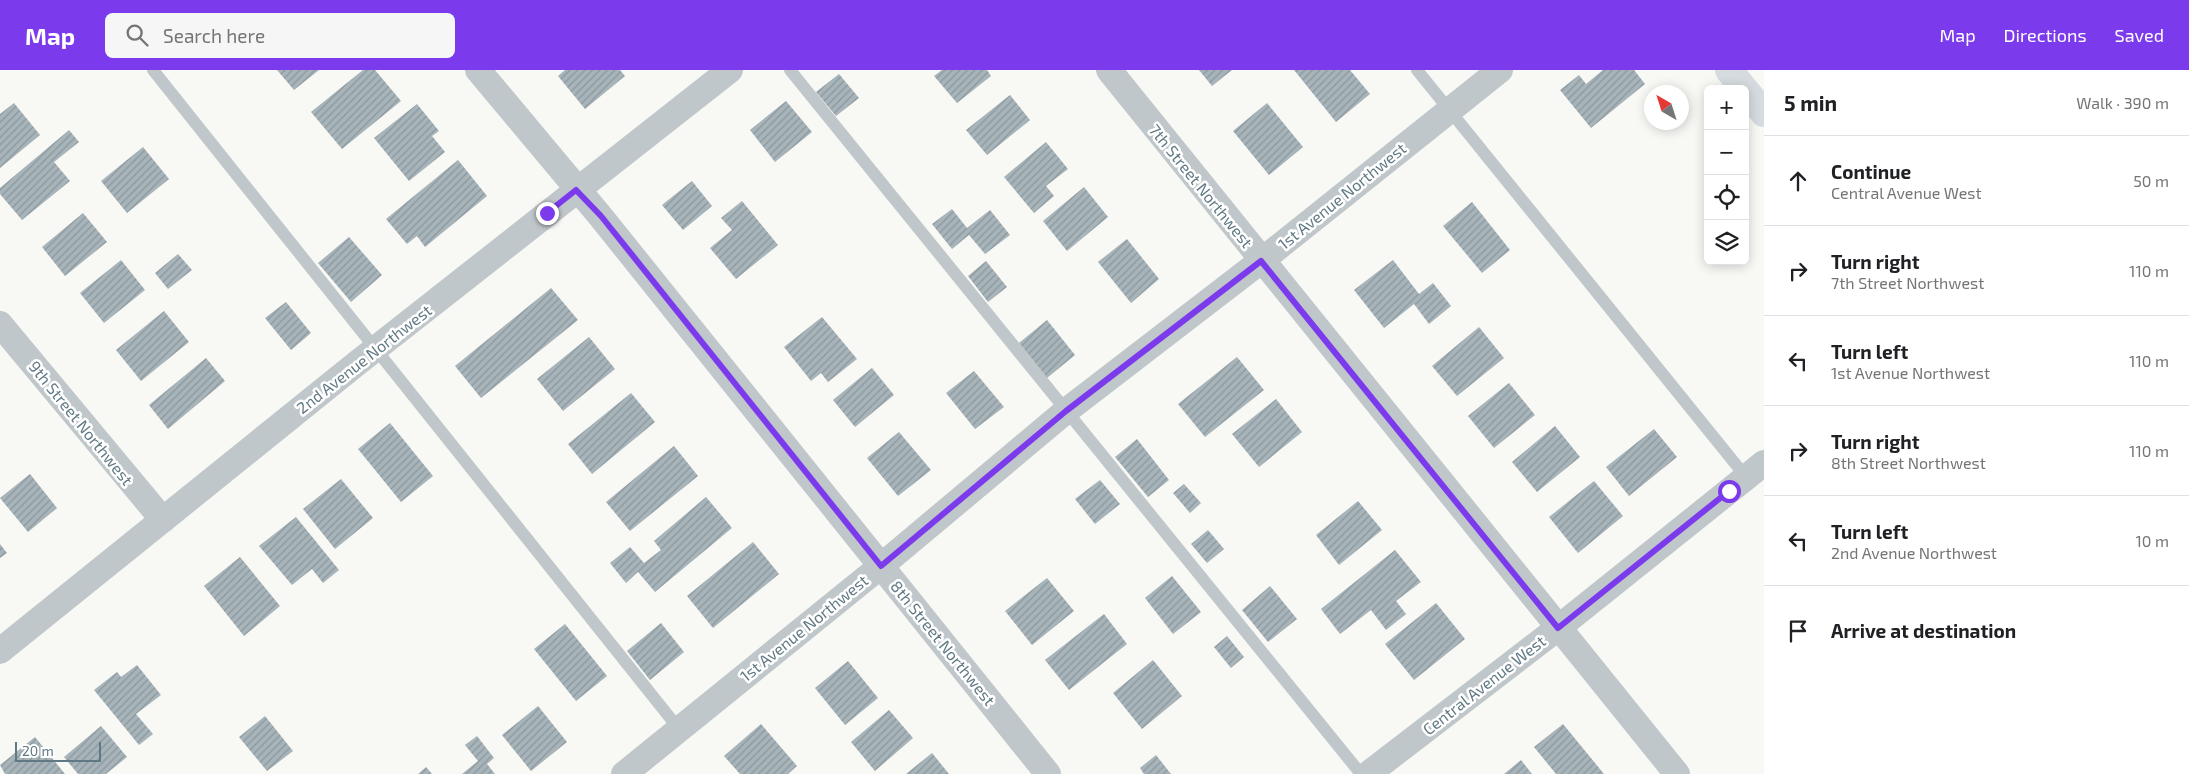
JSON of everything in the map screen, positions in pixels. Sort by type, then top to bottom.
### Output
[{"type":"street","name":"8th Street Northwest","points":[[478,70],[576,190],[601,216],[1048,774]]},
{"type":"street","name":"2nd Avenue Northwest","points":[[0,651],[377,348],[730,70]]},
{"type":"street","name":"7th Street Northwest","points":[[1109,70],[1261,261],[1677,774]]},
{"type":"street","name":"1st Avenue Northwest","points":[[624,774],[881,566],[1066,411],[1261,261],[1500,70]]},
{"type":"street","points":[[1729,70],[1742,85]]},
{"type":"street","points":[[1749,94],[1764,113]]},
{"type":"street","name":"9th Street Northwest","points":[[1,328],[163,520]]},
{"type":"street","name":"Central Avenue West","points":[[1368,774],[1558,628],[1755,470]]},
{"type":"lane","points":[[153,70],[680,729]]},
{"type":"lane","points":[[790,70],[1361,774]]},
{"type":"lane","points":[[1417,70],[1755,470]]},
{"type":"building","points":[[277,70],[319,70],[294,90]]},
{"type":"building","points":[[363,70],[375,70],[401,101],[342,149],[311,112]]},
{"type":"building","points":[[565,70],[620,70],[625,76],[585,109],[558,76]]},
{"type":"building","points":[[942,70],[987,70],[991,76],[957,103],[934,76]]},
{"type":"building","points":[[1199,70],[1232,70],[1212,86]]},
{"type":"building","points":[[1294,70],[1350,70],[1370,94],[1336,122]]},
{"type":"building","points":[[1603,70],[1634,70],[1645,84],[1591,128],[1560,90],[1579,75],[1586,84]]},
{"type":"building","points":[[839,74],[859,98],[836,116],[816,92]]},
{"type":"building","points":[[1010,95],[1030,120],[987,155],[966,130]]},
{"type":"building","points":[[786,101],[812,132],[775,162],[750,130]]},
{"type":"building","points":[[14,103],[40,135],[0,168],[0,114]]},
{"type":"building","points":[[1267,103],[1303,147],[1269,175],[1233,131]]},
{"type":"building","points":[[417,104],[439,131],[432,136],[445,152],[409,181],[374,138]]},
{"type":"building","points":[[69,130],[79,142],[54,162],[70,181],[22,220],[0,194],[0,188]]},
{"type":"building","points":[[1046,142],[1068,169],[1046,186],[1054,196],[1034,213],[1004,177]]},
{"type":"building","points":[[143,147],[169,179],[127,213],[101,181]]},
{"type":"building","points":[[458,160],[487,196],[425,247],[417,236],[407,244],[386,219]]},
{"type":"building","points":[[692,181],[712,206],[683,230],[662,205]]},
{"type":"building","points":[[1084,187],[1108,217],[1067,251],[1043,221]]},
{"type":"building","points":[[742,201],[778,245],[736,279],[710,248],[732,230],[721,218]]},
{"type":"building","points":[[1472,202],[1510,250],[1482,273],[1443,226]]},
{"type":"building","points":[[952,209],[967,228],[990,210],[1010,235],[985,254],[969,235],[952,249],[932,224]]},
{"type":"building","points":[[83,213],[107,242],[65,276],[42,247]]},
{"type":"building","points":[[349,237],[382,275],[351,302],[318,263]]},
{"type":"building","points":[[1127,239],[1159,279],[1131,303],[1098,262]]},
{"type":"building","points":[[178,254],[192,270],[168,289],[155,273]]},
{"type":"building","points":[[121,260],[145,290],[104,323],[80,293]]},
{"type":"building","points":[[1393,260],[1419,294],[1433,283],[1451,306],[1429,324],[1414,304],[1384,328],[1354,290]]},
{"type":"building","points":[[986,261],[1007,287],[988,302],[968,276]]},
{"type":"building","points":[[551,288],[578,320],[481,398],[455,366]]},
{"type":"building","points":[[286,302],[311,333],[291,350],[265,318]]},
{"type":"building","points":[[164,311],[189,342],[141,381],[116,350]]},
{"type":"building","points":[[822,317],[857,359],[828,382],[821,373],[811,381],[784,347]]},
{"type":"building","points":[[1047,320],[1075,355],[1047,378],[1019,343]]},
{"type":"building","points":[[1479,327],[1504,358],[1457,396],[1432,366]]},
{"type":"building","points":[[589,337],[615,369],[563,411],[537,379]]},
{"type":"building","points":[[1237,357],[1264,390],[1205,437],[1178,404]]},
{"type":"building","points":[[206,358],[225,381],[168,429],[149,405]]},
{"type":"building","points":[[872,368],[894,395],[855,427],[833,400]]},
{"type":"building","points":[[974,371],[1004,407],[975,429],[946,393]]},
{"type":"building","points":[[1509,383],[1535,415],[1494,448],[1468,416]]},
{"type":"building","points":[[631,393],[655,422],[592,474],[568,444]]},
{"type":"building","points":[[1276,399],[1302,432],[1259,467],[1232,434]]},
{"type":"building","points":[[390,423],[433,476],[401,502],[358,449]]},
{"type":"building","points":[[1555,426],[1580,457],[1537,492],[1512,462]]},
{"type":"building","points":[[1654,429],[1677,457],[1629,496],[1606,467]]},
{"type":"building","points":[[899,432],[931,470],[898,496],[867,458]]},
{"type":"building","points":[[1137,439],[1169,480],[1148,497],[1115,457]]},
{"type":"building","points":[[674,446],[698,476],[630,531],[606,502]]},
{"type":"building","points":[[30,474],[57,508],[28,532],[0,498]]},
{"type":"building","points":[[341,479],[373,518],[335,549],[303,509]]},
{"type":"building","points":[[1100,480],[1120,504],[1095,524],[1075,499]]},
{"type":"building","points":[[1594,481],[1623,516],[1578,553],[1549,517]]},
{"type":"building","points":[[1184,484],[1201,503],[1190,513],[1173,493]]},
{"type":"building","points":[[706,497],[732,528],[655,592],[638,572],[626,583],[610,563],[630,547],[644,563],[661,550],[654,541]]},
{"type":"building","points":[[1358,501],[1382,530],[1339,565],[1316,535]]},
{"type":"building","points":[[296,517],[339,570],[323,583],[312,569],[292,585],[259,546]]},
{"type":"building","points":[[1208,530],[1224,549],[1207,563],[1191,544]]},
{"type":"building","points":[[753,542],[779,574],[713,628],[687,596]]},
{"type":"building","points":[[0,544],[7,553],[0,558]]},
{"type":"building","points":[[1395,550],[1421,582],[1396,601],[1406,614],[1386,630],[1371,610],[1340,634],[1321,609]]},
{"type":"building","points":[[240,557],[280,606],[244,636],[204,586]]},
{"type":"building","points":[[1172,576],[1201,612],[1173,634],[1145,598]]},
{"type":"building","points":[[1047,578],[1074,611],[1032,645],[1005,611]]},
{"type":"building","points":[[1270,586],[1297,619],[1268,642],[1242,610]]},
{"type":"building","points":[[1436,603],[1465,639],[1414,680],[1385,644]]},
{"type":"building","points":[[1104,614],[1127,644],[1069,690],[1045,660]]},
{"type":"building","points":[[661,623],[684,652],[650,680],[627,651]]},
{"type":"building","points":[[565,624],[607,676],[576,701],[534,649]]},
{"type":"building","points":[[1227,636],[1244,657],[1231,668],[1214,647]]},
{"type":"building","points":[[1153,660],[1182,696],[1142,729],[1113,693]]},
{"type":"building","points":[[848,661],[878,698],[845,725],[815,688]]},
{"type":"building","points":[[137,665],[161,695],[136,714],[153,734],[139,745],[94,690],[117,672],[121,677]]},
{"type":"building","points":[[538,706],[567,742],[531,771],[502,735]]},
{"type":"building","points":[[889,710],[913,738],[875,771],[851,742]]},
{"type":"building","points":[[265,716],[293,751],[267,771],[239,737]]},
{"type":"building","points":[[761,724],[797,766],[788,774],[740,774],[724,756]]},
{"type":"building","points":[[1563,724],[1604,774],[1556,774],[1534,747]]},
{"type":"building","points":[[101,726],[127,757],[106,774],[78,774],[64,757]]},
{"type":"building","points":[[477,736],[494,758],[487,764],[495,774],[462,774],[478,761],[465,745]]},
{"type":"building","points":[[35,737],[65,774],[5,774],[0,765]]},
{"type":"building","points":[[932,753],[949,774],[906,774]]},
{"type":"building","points":[[1156,755],[1171,774],[1144,774],[1140,768]]},
{"type":"building","points":[[1521,760],[1532,774],[1504,774]]},
{"type":"building","points":[[426,767],[432,774],[418,774]]},
{"type":"route","points":[[547,213],[576,190],[601,216],[881,566],[1066,411],[1261,261],[1558,628],[1729,491]]}]
